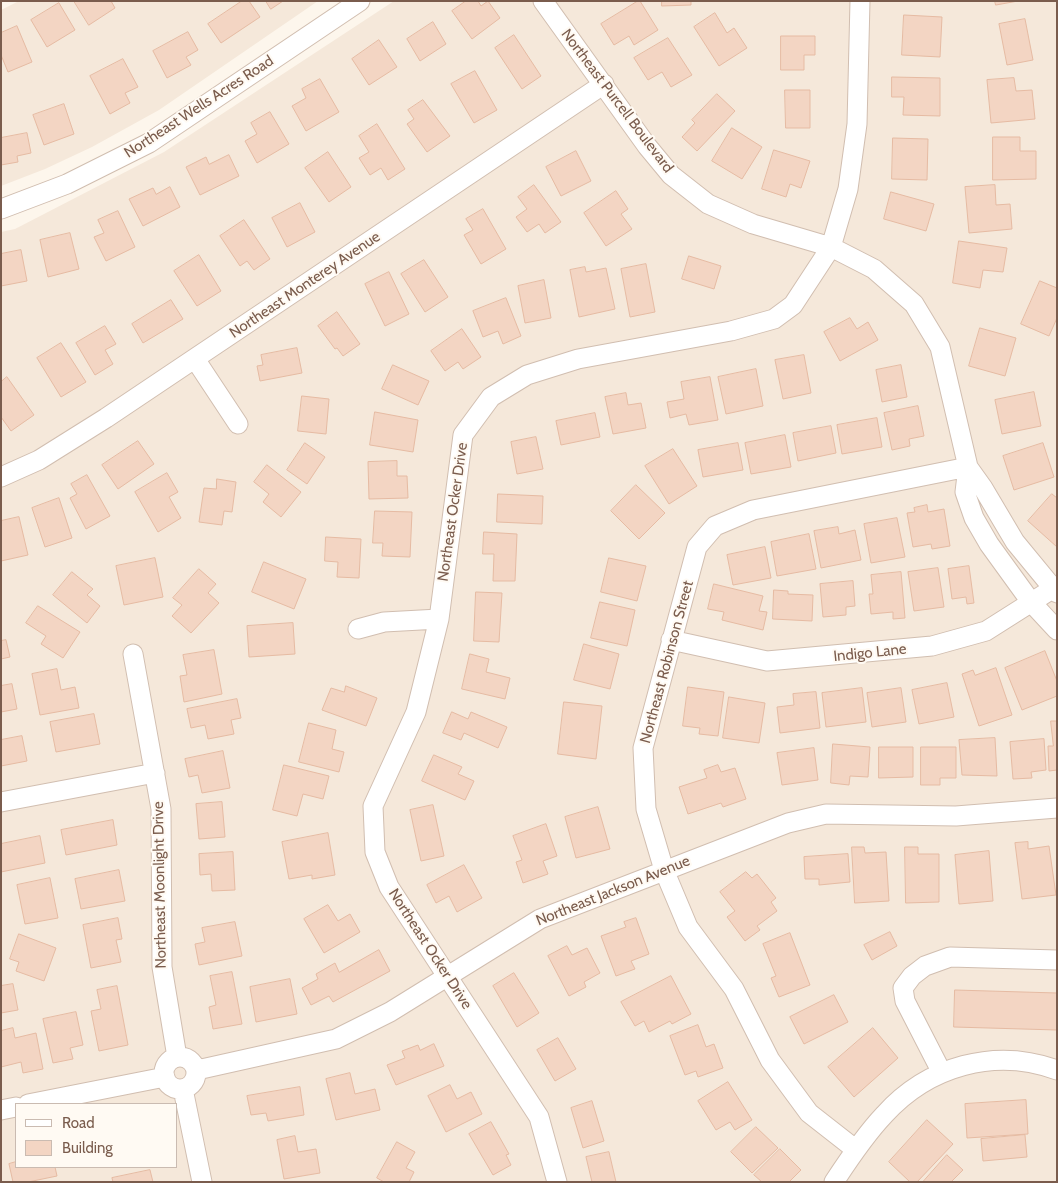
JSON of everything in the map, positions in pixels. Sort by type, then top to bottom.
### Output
[{"type":"street","name":"Northeast Wells Acres Road","points":[[1,209],[67,184],[149,143],[360,1]]},
{"type":"street","name":"Northeast Purcell Boulevard","points":[[543,1],[647,146],[671,175],[708,204],[753,224],[831,247],[874,269],[914,304],[940,347],[968,466],[965,492],[974,518],[988,544],[1031,602],[1057,630]]},
{"type":"street","name":"Northeast Ocker Drive","points":[[557,1182],[539,1117],[389,887],[375,852],[373,806],[416,712],[439,620],[463,435],[491,397],[527,374],[578,359],[731,331],[774,320],[793,305],[831,247],[848,189],[857,124],[860,1]]},
{"type":"street","name":"Northeast Monterey Avenue","points":[[1,476],[39,460],[195,359],[604,84]]},
{"type":"street","points":[[195,359],[238,424]]},
{"type":"street","name":"Northeast Purcell Boulevard","points":[[968,466],[1015,542],[1056,590]]},
{"type":"street","name":"Northeast Robinson Street","points":[[855,1150],[810,1113],[770,1060],[734,989],[688,927],[664,870],[646,809],[644,748],[697,547],[715,526],[753,510],[968,466]]},
{"type":"street","name":"Indigo Lane","points":[[671,640],[767,662],[932,646],[986,631],[1031,602],[1056,590]]},
{"type":"street","points":[[358,629],[384,622],[439,620]]},
{"type":"street","name":"Northeast Moonlight Drive","points":[[133,654],[161,809],[162,967],[177,1057]]},
{"type":"street","points":[[1,802],[155,774]]},
{"type":"street","name":"Northeast Jackson Avenue","points":[[196,1070],[336,1038],[390,1012],[540,919],[788,823],[826,814],[956,816],[1057,808]]},
{"type":"street","points":[[942,1073],[905,1001],[903,988],[912,976],[925,966],[950,957],[1057,960]]},
{"type":"street","points":[[177,1057],[187,1058],[196,1070],[192,1084],[183,1089],[174,1088],[165,1077],[168,1062],[177,1057]]},
{"type":"street","points":[[834,1182],[855,1150],[885,1114],[911,1092],[942,1073],[976,1062],[1011,1059],[1038,1063],[1057,1070]]},
{"type":"street","points":[[33,1103],[165,1077]]},
{"type":"street","points":[[183,1089],[202,1182]]},
{"type":"street","points":[[1,1110],[15,1107]]},
{"type":"shaded area","points":[[19,1],[318,1],[159,110],[92,147],[45,169],[1,186],[1,10]]},
{"type":"shaded area","points":[[394,1],[1057,1],[1057,1182],[1,1182],[1,232],[15,229],[164,152]]},
{"type":"building","points":[[74,1],[111,1],[115,8],[89,25]]},
{"type":"building","points":[[242,1],[249,1],[260,17],[221,43],[208,24]]},
{"type":"building","points":[[266,1],[283,1],[271,9]]},
{"type":"building","points":[[466,1],[478,1],[481,6],[488,1],[500,18],[472,39],[452,11]]},
{"type":"building","points":[[640,1],[658,30],[634,45],[629,36],[614,45],[601,24]]},
{"type":"building","points":[[662,1],[691,1],[691,5],[662,6]]},
{"type":"building","points":[[995,1],[1018,1],[996,5]]},
{"type":"building","points":[[59,3],[75,30],[47,47],[31,20]]},
{"type":"building","points":[[715,13],[727,33],[734,28],[747,48],[719,66],[694,27]]},
{"type":"building","points":[[904,15],[942,17],[940,57],[902,55]]},
{"type":"building","points":[[1025,19],[1033,60],[1007,65],[999,24]]},
{"type":"building","points":[[433,22],[446,44],[420,61],[407,39]]},
{"type":"building","points":[[17,26],[32,62],[8,72],[1,55],[1,33]]},
{"type":"building","points":[[188,32],[198,50],[186,57],[191,65],[167,78],[153,51]]},
{"type":"building","points":[[514,35],[541,76],[522,89],[495,48]]},
{"type":"building","points":[[781,36],[815,36],[815,55],[804,55],[804,70],[781,70]]},
{"type":"building","points":[[668,38],[692,75],[671,87],[662,72],[648,80],[634,58]]},
{"type":"building","points":[[379,40],[397,67],[369,85],[352,59]]},
{"type":"building","points":[[123,59],[138,87],[125,93],[130,103],[110,114],[90,76]]},
{"type":"building","points":[[475,71],[497,110],[474,123],[451,84]]},
{"type":"building","points":[[892,77],[940,78],[940,116],[903,115],[904,97],[892,97]]},
{"type":"building","points":[[1014,78],[1016,91],[1032,90],[1035,119],[991,123],[987,80]]},
{"type":"building","points":[[320,79],[339,112],[306,131],[292,106],[306,98],[302,89]]},
{"type":"building","points":[[785,90],[810,90],[810,128],[786,128]]},
{"type":"building","points":[[717,94],[735,111],[697,151],[682,137],[695,123],[692,120]]},
{"type":"building","points":[[423,100],[450,136],[427,152],[407,124],[414,119],[408,110]]},
{"type":"building","points":[[64,104],[74,134],[44,145],[33,115]]},
{"type":"building","points":[[270,112],[289,144],[257,163],[245,141],[257,134],[251,123]]},
{"type":"building","points":[[377,124],[405,169],[388,180],[381,168],[370,175],[359,158],[369,152],[359,136]]},
{"type":"building","points":[[732,128],[762,147],[742,179],[712,161]]},
{"type":"building","points":[[27,133],[31,153],[17,156],[18,162],[1,165],[1,138]]},
{"type":"building","points":[[993,137],[1020,137],[1020,151],[1036,151],[1036,179],[993,180]]},
{"type":"building","points":[[893,138],[928,139],[927,180],[892,179]]},
{"type":"building","points":[[774,150],[810,161],[801,188],[790,184],[786,197],[762,189]]},
{"type":"building","points":[[576,151],[591,181],[561,196],[546,167]]},
{"type":"building","points":[[328,152],[351,187],[329,202],[305,168]]},
{"type":"building","points":[[229,155],[239,176],[200,195],[186,167],[206,157],[209,164]]},
{"type":"building","points":[[534,185],[561,222],[545,233],[539,224],[527,232],[516,217],[527,209],[518,197]]},
{"type":"building","points":[[995,185],[996,205],[1010,204],[1012,229],[969,233],[965,187]]},
{"type":"building","points":[[170,187],[180,207],[143,226],[129,199],[153,188],[156,194]]},
{"type":"building","points":[[616,191],[628,209],[621,214],[632,229],[606,246],[584,213]]},
{"type":"building","points":[[891,192],[934,204],[926,231],[884,219]]},
{"type":"building","points":[[300,203],[315,232],[287,247],[272,218]]},
{"type":"building","points":[[483,209],[506,249],[481,264],[464,235],[473,230],[466,219]]},
{"type":"building","points":[[118,211],[135,247],[106,261],[94,237],[104,233],[98,220]]},
{"type":"building","points":[[244,220],[270,259],[254,270],[247,261],[240,266],[220,236]]},
{"type":"building","points":[[70,233],[79,269],[48,277],[40,240]]},
{"type":"building","points":[[959,241],[1007,248],[1003,272],[983,270],[980,288],[953,283]]},
{"type":"building","points":[[21,250],[27,281],[1,286],[1,254]]},
{"type":"building","points":[[199,255],[221,291],[197,306],[174,271]]},
{"type":"building","points":[[689,256],[721,266],[714,289],[682,279]]},
{"type":"building","points":[[424,260],[448,297],[425,312],[401,274]]},
{"type":"building","points":[[646,264],[655,312],[630,317],[621,269]]},
{"type":"building","points":[[585,267],[586,272],[606,268],[615,309],[579,317],[570,270]]},
{"type":"building","points":[[389,272],[409,314],[385,326],[365,284]]},
{"type":"building","points":[[544,280],[551,318],[525,323],[518,286]]},
{"type":"building","points":[[1040,281],[1057,288],[1057,318],[1049,336],[1021,324]]},
{"type":"building","points":[[506,298],[521,336],[503,344],[498,331],[483,337],[473,311]]},
{"type":"building","points":[[171,300],[183,319],[143,343],[132,324]]},
{"type":"building","points":[[337,312],[360,344],[343,356],[337,348],[335,349],[318,326]]},
{"type":"building","points":[[850,318],[857,329],[868,322],[878,340],[840,361],[824,332]]},
{"type":"building","points":[[105,326],[116,344],[105,350],[113,364],[95,375],[76,343]]},
{"type":"building","points":[[980,328],[1016,338],[1005,376],[969,366]]},
{"type":"building","points":[[462,329],[481,357],[463,369],[458,362],[445,371],[431,351]]},
{"type":"building","points":[[61,343],[86,382],[61,397],[37,358]]},
{"type":"building","points":[[297,348],[302,373],[260,381],[257,366],[263,365],[261,355]]},
{"type":"building","points":[[804,355],[811,393],[783,399],[775,360]]},
{"type":"building","points":[[393,365],[429,381],[418,405],[382,389]]},
{"type":"building","points":[[901,365],[907,397],[882,402],[876,370]]},
{"type":"building","points":[[756,369],[763,406],[726,414],[718,377]]},
{"type":"building","points":[[7,377],[34,415],[11,431],[1,417],[1,382]]},
{"type":"building","points":[[710,377],[718,420],[689,425],[686,414],[670,418],[667,402],[684,399],[681,382]]},
{"type":"building","points":[[1034,392],[1041,426],[1002,434],[995,400]]},
{"type":"building","points":[[626,393],[628,405],[641,403],[646,428],[613,434],[605,397]]},
{"type":"building","points":[[302,396],[329,399],[326,434],[298,431]]},
{"type":"building","points":[[918,406],[924,436],[909,439],[910,446],[892,450],[884,413]]},
{"type":"building","points":[[375,412],[418,420],[413,452],[370,445]]},
{"type":"building","points":[[595,413],[600,437],[561,445],[556,421]]},
{"type":"building","points":[[877,418],[882,447],[842,454],[837,425]]},
{"type":"building","points":[[831,426],[836,453],[798,461],[793,433]]},
{"type":"building","points":[[785,435],[791,467],[751,474],[745,443]]},
{"type":"building","points":[[536,437],[543,469],[517,474],[511,442]]},
{"type":"building","points":[[138,441],[154,464],[118,489],[102,465]]},
{"type":"building","points":[[305,443],[325,457],[307,484],[287,470]]},
{"type":"building","points":[[738,443],[743,470],[703,477],[698,450]]},
{"type":"building","points":[[1043,443],[1054,477],[1014,490],[1003,456]]},
{"type":"building","points":[[673,449],[697,486],[669,504],[645,466]]},
{"type":"building","points":[[397,461],[397,476],[407,476],[408,498],[369,499],[368,462]]},
{"type":"building","points":[[267,465],[301,492],[281,517],[263,502],[269,494],[254,482]]},
{"type":"building","points":[[167,473],[178,492],[169,497],[181,518],[158,532],[135,492]]},
{"type":"building","points":[[87,475],[110,516],[86,529],[70,498],[77,494],[71,484]]},
{"type":"building","points":[[217,479],[236,482],[232,512],[224,511],[222,525],[199,522],[204,488],[216,489]]},
{"type":"building","points":[[636,485],[665,513],[639,539],[611,511]]},
{"type":"building","points":[[498,494],[543,496],[542,524],[497,522]]},
{"type":"building","points":[[1052,494],[1057,498],[1057,547],[1028,521]]},
{"type":"building","points":[[59,498],[72,538],[45,547],[32,508]]},
{"type":"building","points":[[927,505],[928,512],[944,509],[950,546],[932,549],[931,544],[913,547],[907,513],[915,512],[914,508]]},
{"type":"building","points":[[375,511],[412,512],[410,557],[382,556],[383,543],[373,543]]},
{"type":"building","points":[[19,517],[28,555],[1,561],[1,521]]},
{"type":"building","points":[[897,518],[905,557],[871,563],[864,524]]},
{"type":"building","points":[[838,527],[839,534],[855,530],[861,560],[821,568],[814,531]]},
{"type":"building","points":[[484,532],[517,534],[515,581],[493,581],[494,554],[483,554]]},
{"type":"building","points":[[809,534],[816,569],[777,576],[771,542]]},
{"type":"building","points":[[326,537],[361,539],[359,578],[337,577],[338,562],[325,561]]},
{"type":"building","points":[[765,547],[771,578],[733,585],[727,555]]},
{"type":"building","points":[[155,558],[163,597],[124,605],[116,566]]},
{"type":"building","points":[[609,558],[646,566],[637,601],[601,592]]},
{"type":"building","points":[[264,562],[306,579],[294,609],[252,592]]},
{"type":"building","points":[[969,566],[974,603],[967,604],[966,597],[952,599],[948,569]]},
{"type":"building","points":[[938,568],[944,607],[914,611],[908,572]]},
{"type":"building","points":[[199,569],[216,584],[208,593],[219,603],[191,633],[172,616],[182,605],[173,598]]},
{"type":"building","points":[[72,572],[93,589],[87,595],[100,606],[87,623],[53,595]]},
{"type":"building","points":[[901,572],[905,618],[893,619],[893,612],[871,614],[869,594],[873,594],[871,575]]},
{"type":"building","points":[[853,581],[855,606],[846,607],[846,615],[823,617],[820,584]]},
{"type":"building","points":[[714,584],[763,596],[759,611],[767,612],[763,630],[722,620],[724,612],[708,609]]},
{"type":"building","points":[[774,590],[788,591],[788,594],[813,595],[812,621],[773,619]]},
{"type":"building","points":[[476,592],[502,593],[499,642],[474,641]]},
{"type":"building","points":[[600,602],[635,610],[627,646],[591,638]]},
{"type":"building","points":[[38,606],[80,632],[63,658],[41,644],[46,636],[26,623]]},
{"type":"building","points":[[293,623],[295,654],[249,657],[247,626]]},
{"type":"building","points":[[6,640],[10,657],[1,659],[1,641]]},
{"type":"building","points":[[584,644],[619,654],[610,689],[574,680]]},
{"type":"building","points":[[214,650],[222,694],[184,702],[180,676],[187,675],[183,655]]},
{"type":"building","points":[[1045,651],[1057,681],[1057,696],[1022,710],[1005,668]]},
{"type":"building","points":[[470,654],[489,659],[486,672],[510,678],[505,699],[462,689]]},
{"type":"building","points":[[996,668],[1012,715],[979,726],[962,674],[973,670],[975,675]]},
{"type":"building","points":[[57,669],[61,690],[75,687],[79,708],[40,715],[32,674]]},
{"type":"building","points":[[947,683],[954,717],[919,724],[912,690]]},
{"type":"building","points":[[12,684],[17,709],[1,712],[1,686]]},
{"type":"building","points":[[346,686],[377,698],[366,726],[322,710],[331,688],[344,692]]},
{"type":"building","points":[[688,687],[724,692],[718,736],[699,734],[700,728],[683,726]]},
{"type":"building","points":[[862,688],[866,722],[826,727],[822,693]]},
{"type":"building","points":[[901,688],[906,722],[872,727],[867,693]]},
{"type":"building","points":[[816,692],[820,728],[780,733],[777,707],[794,705],[793,694]]},
{"type":"building","points":[[729,697],[765,703],[759,743],[723,738]]},
{"type":"building","points":[[237,699],[241,718],[231,720],[234,734],[208,739],[205,725],[191,728],[187,709]]},
{"type":"building","points":[[564,702],[602,706],[596,759],[558,754]]},
{"type":"building","points":[[452,712],[468,719],[471,712],[507,727],[498,748],[464,733],[461,740],[443,733]]},
{"type":"building","points":[[94,714],[100,744],[56,752],[50,722]]},
{"type":"building","points":[[1051,721],[1057,721],[1057,770],[1049,771],[1048,746],[1053,746]]},
{"type":"building","points":[[309,723],[336,730],[332,749],[344,752],[339,772],[299,762]]},
{"type":"building","points":[[22,736],[27,761],[1,766],[1,740]]},
{"type":"building","points":[[995,738],[997,776],[962,775],[959,740]]},
{"type":"building","points":[[1044,739],[1046,770],[1031,772],[1032,778],[1013,779],[1010,742]]},
{"type":"building","points":[[833,744],[870,747],[868,777],[850,776],[849,785],[831,783]]},
{"type":"building","points":[[879,747],[913,747],[913,777],[879,778]]},
{"type":"building","points":[[921,747],[956,747],[956,778],[940,778],[940,785],[921,785]]},
{"type":"building","points":[[814,748],[818,780],[782,785],[777,753]]},
{"type":"building","points":[[223,751],[230,788],[202,793],[198,775],[189,777],[185,759]]},
{"type":"building","points":[[434,755],[462,767],[458,774],[474,781],[465,800],[422,781]]},
{"type":"building","points":[[284,765],[329,776],[323,799],[303,794],[297,816],[273,810]]},
{"type":"building","points":[[718,765],[721,772],[735,768],[746,799],[723,807],[721,803],[688,814],[679,787],[707,778],[704,770]]},
{"type":"building","points":[[222,802],[225,837],[199,839],[196,804]]},
{"type":"building","points":[[433,805],[444,856],[421,861],[410,810]]},
{"type":"building","points":[[598,807],[610,849],[576,858],[565,817]]},
{"type":"building","points":[[113,820],[117,845],[66,855],[61,830]]},
{"type":"building","points":[[546,824],[557,856],[543,861],[548,874],[523,883],[516,862],[522,860],[513,836]]},
{"type":"building","points":[[328,833],[335,875],[312,879],[312,875],[289,879],[282,842]]},
{"type":"building","points":[[40,836],[45,863],[1,872],[1,844]]},
{"type":"building","points":[[1028,842],[1028,849],[1049,846],[1056,895],[1022,899],[1015,843]]},
{"type":"building","points":[[852,847],[864,847],[865,853],[886,852],[889,901],[855,903]]},
{"type":"building","points":[[905,847],[918,847],[918,854],[939,854],[939,902],[906,903]]},
{"type":"building","points":[[989,851],[993,901],[959,904],[955,855]]},
{"type":"building","points":[[233,852],[235,890],[212,891],[211,874],[200,875],[199,854]]},
{"type":"building","points":[[848,854],[850,882],[819,885],[819,879],[805,879],[804,857]]},
{"type":"building","points":[[464,865],[482,898],[457,912],[449,896],[436,903],[427,885]]},
{"type":"building","points":[[119,870],[125,901],[81,909],[75,879]]},
{"type":"building","points":[[746,872],[752,878],[757,874],[776,898],[771,902],[777,911],[757,926],[760,930],[745,941],[727,917],[735,911],[720,892]]},
{"type":"building","points":[[50,878],[58,918],[25,924],[17,885]]},
{"type":"building","points":[[328,905],[338,921],[350,914],[360,932],[324,953],[304,919]]},
{"type":"building","points":[[118,918],[122,939],[116,940],[121,962],[91,968],[83,925]]},
{"type":"building","points":[[636,918],[649,954],[631,961],[635,969],[616,976],[601,936],[626,927],[624,922]]},
{"type":"building","points":[[235,922],[242,956],[199,965],[195,944],[205,942],[202,928]]},
{"type":"building","points":[[890,932],[897,946],[872,960],[864,945]]},
{"type":"building","points":[[790,933],[810,985],[779,997],[771,978],[776,976],[763,944]]},
{"type":"building","points":[[19,934],[56,948],[44,981],[16,971],[19,962],[10,959]]},
{"type":"building","points":[[567,946],[572,955],[587,948],[600,973],[584,982],[586,987],[569,996],[548,956]]},
{"type":"building","points":[[379,950],[390,971],[333,1002],[329,996],[311,1005],[302,988],[318,979],[316,974],[335,963],[339,972]]},
{"type":"building","points":[[232,972],[242,1024],[213,1029],[209,1007],[216,1005],[210,976]]},
{"type":"building","points":[[514,973],[539,1013],[517,1027],[493,986]]},
{"type":"building","points":[[671,976],[691,1014],[672,1024],[670,1021],[649,1032],[644,1021],[635,1026],[621,1002]]},
{"type":"building","points":[[290,979],[297,1014],[256,1022],[250,987]]},
{"type":"building","points":[[13,984],[18,1010],[1,1013],[1,986]]},
{"type":"building","points":[[117,986],[128,1045],[99,1051],[91,1011],[101,1009],[97,990]]},
{"type":"building","points":[[955,990],[1057,993],[1057,1030],[954,1027]]},
{"type":"building","points":[[834,995],[848,1022],[804,1044],[790,1017]]},
{"type":"building","points":[[76,1012],[83,1045],[70,1048],[73,1059],[53,1063],[43,1019]]},
{"type":"building","points":[[698,1025],[706,1047],[714,1044],[723,1068],[698,1077],[696,1071],[685,1075],[670,1036]]},
{"type":"building","points":[[13,1028],[15,1038],[36,1033],[43,1069],[23,1073],[21,1062],[1,1067],[1,1031]]},
{"type":"building","points":[[873,1028],[898,1058],[854,1097],[828,1067]]},
{"type":"building","points":[[558,1038],[576,1069],[555,1081],[537,1050]]},
{"type":"building","points":[[434,1044],[444,1066],[396,1085],[387,1065],[405,1058],[402,1051],[418,1045],[420,1050]]},
{"type":"building","points":[[350,1073],[355,1094],[375,1089],[380,1110],[336,1120],[326,1079]]},
{"type":"building","points":[[728,1082],[752,1120],[735,1130],[730,1122],[716,1130],[698,1101]]},
{"type":"building","points":[[450,1085],[457,1099],[471,1092],[482,1114],[446,1132],[428,1096]]},
{"type":"building","points":[[300,1087],[304,1115],[268,1121],[266,1113],[251,1115],[247,1096]]},
{"type":"building","points":[[1026,1100],[1028,1134],[967,1138],[965,1104]]},
{"type":"building","points":[[592,1101],[604,1141],[583,1148],[571,1108]]},
{"type":"building","points":[[927,1120],[953,1144],[917,1182],[910,1182],[889,1162]]},
{"type":"building","points":[[491,1122],[509,1154],[506,1155],[511,1165],[493,1175],[469,1134]]},
{"type":"building","points":[[756,1127],[778,1148],[752,1173],[731,1152]]},
{"type":"building","points":[[1025,1135],[1027,1157],[983,1161],[981,1139]]},
{"type":"building","points":[[295,1136],[298,1152],[316,1149],[320,1173],[284,1179],[277,1140]]},
{"type":"building","points":[[397,1142],[415,1152],[406,1168],[414,1172],[409,1182],[384,1182],[377,1178]]},
{"type":"building","points":[[780,1149],[801,1170],[789,1182],[762,1182],[754,1175]]},
{"type":"building","points":[[609,1152],[616,1182],[592,1182],[586,1157]]},
{"type":"building","points":[[947,1155],[963,1170],[951,1182],[923,1182]]},
{"type":"building","points":[[15,1162],[15,1168],[55,1168],[57,1176],[28,1182],[13,1182],[9,1164]]},
{"type":"building","points":[[150,1170],[153,1182],[113,1182],[112,1178]]}]
